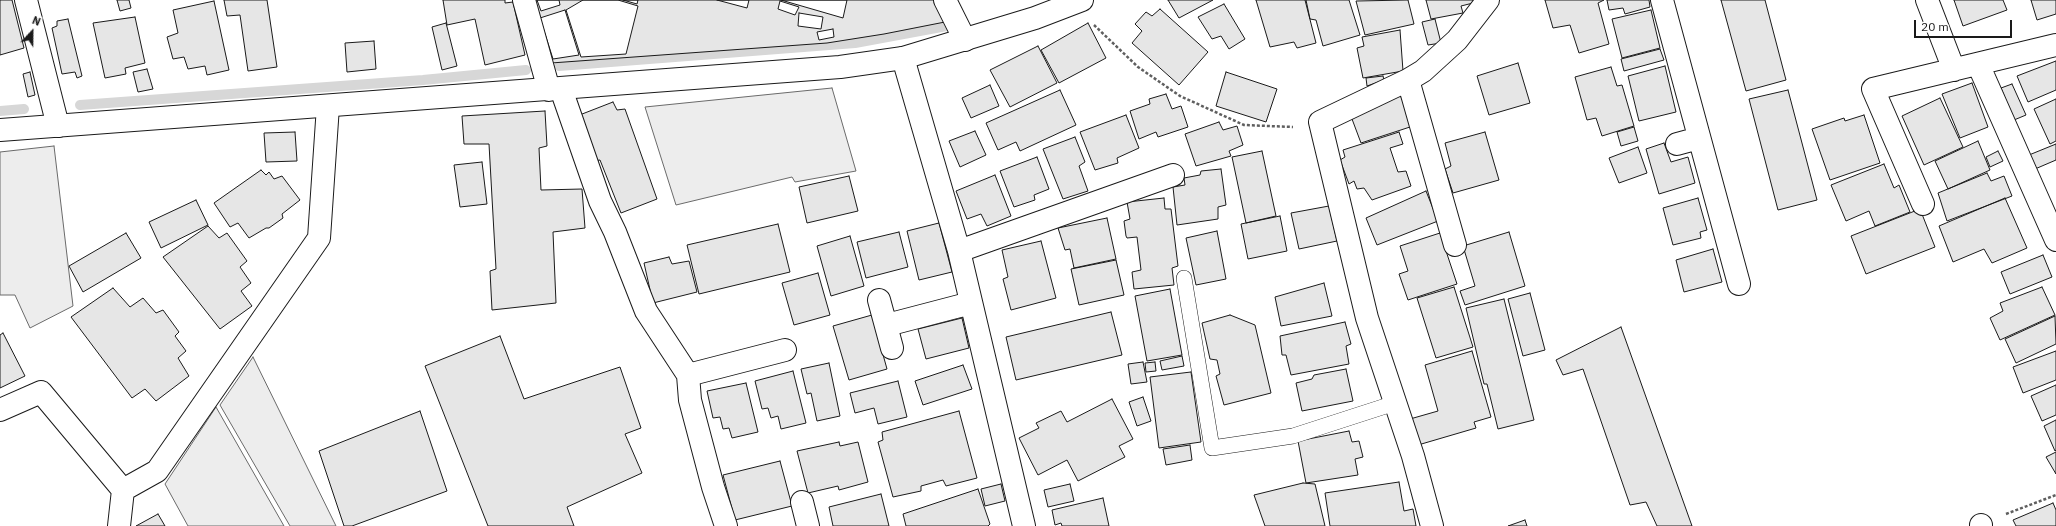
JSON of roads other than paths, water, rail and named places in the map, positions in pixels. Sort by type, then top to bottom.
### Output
[{"type":"street","points":[[26,0],[58,126]]},
{"type":"street","points":[[524,0],[555,90],[600,201],[615,232],[646,311],[688,375],[690,400],[713,487],[726,526]]},
{"type":"street","points":[[945,0],[965,40]]},
{"type":"street","points":[[1432,526],[1412,456],[1367,318],[1320,122],[1408,80],[1423,71],[1457,40],[1488,0]]},
{"type":"street","points":[[1662,0],[1739,284]]},
{"type":"street","points":[[1927,0],[1954,70]]},
{"type":"street","points":[[0,130],[555,90],[840,67],[903,58],[1035,18],[1079,1]]},
{"type":"street","points":[[1923,204],[1873,89],[2056,45]]},
{"type":"street","points":[[903,58],[959,251],[1024,526]]},
{"type":"street","points":[[1978,64],[2056,240]]},
{"type":"street","points":[[1408,80],[1455,245]]},
{"type":"street","points":[[123,490],[157,471],[319,238],[328,106]]},
{"type":"street","points":[[1678,144],[1699,138]]},
{"type":"street","points":[[959,251],[1174,175]]},
{"type":"street","points":[[879,300],[892,348]]},
{"type":"street","points":[[887,325],[971,303]]},
{"type":"street","points":[[688,375],[785,350]]},
{"type":"street","points":[[0,410],[41,392],[123,490],[119,526]]},
{"type":"street","points":[[802,502],[808,526]]},
{"type":"lane","points":[[1184,278],[1212,448],[1293,436],[1395,403]]},
{"type":"waterway","points":[[559,66],[855,43],[952,25]]},
{"type":"waterway","points":[[80,105],[423,80],[526,70]]},
{"type":"waterway","points":[[0,111],[24,109]]}]
